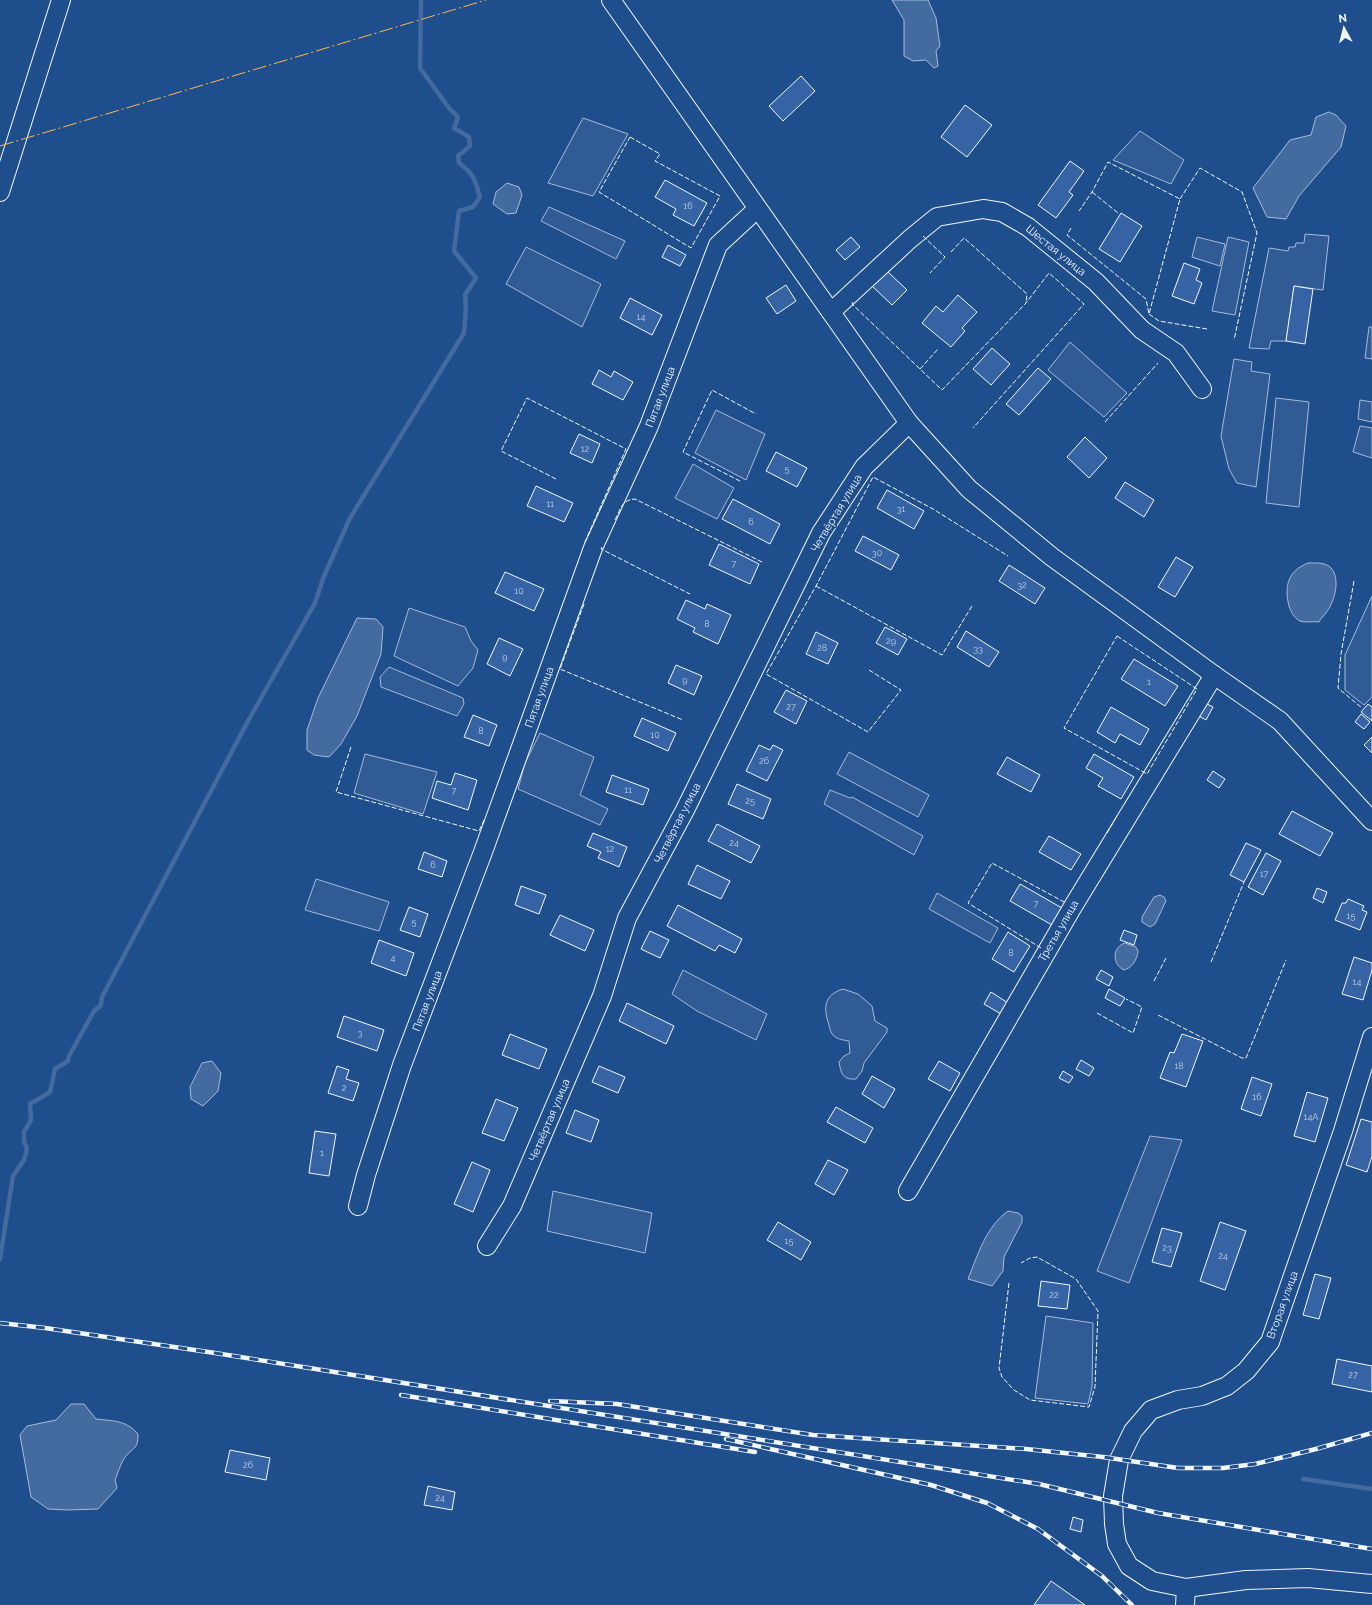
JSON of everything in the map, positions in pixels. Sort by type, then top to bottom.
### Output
[{"type":"street","points":[[0,192],[61,0]]},
{"type":"street","points":[[611,0],[909,423],[969,490],[1052,557],[1280,721],[1372,821]]},
{"type":"street","name":"Пятая улица","points":[[358,1206],[366,1175],[402,1065],[483,852],[592,548],[649,426],[718,245],[757,209]]},
{"type":"street","name":"Шестая улица","points":[[831,312],[910,239],[937,217],[983,209],[1002,212],[1028,227],[1096,282],[1142,330],[1176,353],[1202,389]]},
{"type":"street","name":"Четвёртая улица","points":[[487,1246],[512,1206],[602,996],[627,918],[685,810],[821,533],[864,467],[909,423]]},
{"type":"street","name":"Третья улица","points":[[908,1191],[1072,908],[1214,675]]},
{"type":"street","name":"Вторая улица","points":[[1372,1037],[1343,1131],[1270,1342],[1246,1371],[1227,1386],[1202,1396],[1178,1400],[1151,1410],[1132,1431],[1119,1460],[1114,1484],[1113,1503],[1117,1544],[1129,1566],[1152,1581],[1186,1596],[1246,1580],[1308,1578],[1372,1584]]},
{"type":"shaded area","points":[[892,0],[928,0],[936,18],[940,46],[936,51],[938,66],[934,68],[926,60],[913,61],[904,56],[904,20]]},
{"type":"shaded area","points":[[1329,112],[1336,115],[1346,126],[1341,147],[1299,196],[1286,219],[1267,217],[1253,188],[1290,140],[1311,135],[1316,117]]},
{"type":"shaded area","points":[[583,118],[628,134],[593,196],[548,183]]},
{"type":"shaded area","points":[[1140,131],[1184,160],[1171,184],[1113,160]]},
{"type":"shaded area","points":[[507,183],[519,187],[522,195],[516,213],[507,214],[493,204],[496,192]]},
{"type":"shaded area","points":[[549,207],[625,241],[616,259],[541,221]]},
{"type":"shaded area","points":[[1305,234],[1329,236],[1323,290],[1294,286],[1286,341],[1271,341],[1269,349],[1249,348],[1269,248],[1288,251],[1289,247],[1295,247],[1296,243],[1304,243]]},
{"type":"shaded area","points":[[1197,237],[1225,244],[1220,266],[1192,257]]},
{"type":"shaded area","points":[[1228,237],[1249,242],[1235,315],[1212,311]]},
{"type":"shaded area","points":[[526,247],[601,284],[582,327],[506,284]]},
{"type":"shaded area","points":[[1369,327],[1372,327],[1372,359],[1365,358]]},
{"type":"shaded area","points":[[1070,342],[1127,393],[1104,417],[1048,370]]},
{"type":"shaded area","points":[[1234,359],[1252,362],[1251,371],[1270,374],[1256,487],[1237,483],[1229,469],[1221,436]]},
{"type":"shaded area","points":[[1276,398],[1309,402],[1299,507],[1266,503]]},
{"type":"shaded area","points":[[1360,400],[1372,402],[1372,422],[1358,419]]},
{"type":"shaded area","points":[[716,410],[765,434],[746,480],[695,453]]},
{"type":"shaded area","points":[[1360,426],[1372,428],[1372,458],[1353,452]]},
{"type":"shaded area","points":[[693,464],[734,488],[717,519],[675,498]]},
{"type":"shaded area","points":[[1308,563],[1328,565],[1334,572],[1336,578],[1334,598],[1328,610],[1319,622],[1304,622],[1298,620],[1294,617],[1289,606],[1287,592],[1289,580],[1296,570]]},
{"type":"shaded area","points":[[1372,596],[1372,697],[1364,705],[1345,690],[1345,655]]},
{"type":"shaded area","points":[[409,608],[465,627],[471,641],[478,650],[473,668],[458,686],[394,656]]},
{"type":"shaded area","points":[[357,618],[376,619],[383,627],[381,654],[357,716],[341,744],[329,757],[314,755],[307,750],[307,730],[318,698]]},
{"type":"shaded area","points":[[389,667],[463,698],[464,704],[457,716],[381,687],[380,677]]},
{"type":"shaded area","points":[[540,733],[594,757],[580,795],[608,809],[600,825],[518,789],[525,763]]},
{"type":"shaded area","points":[[849,752],[929,795],[918,817],[837,774]]},
{"type":"shaded area","points":[[365,754],[437,772],[423,814],[354,793]]},
{"type":"shaded area","points":[[830,790],[850,798],[852,797],[923,836],[914,855],[824,804]]},
{"type":"shaded area","points":[[316,879],[389,902],[379,931],[305,910]]},
{"type":"shaded area","points":[[937,893],[998,928],[990,943],[929,909]]},
{"type":"shaded area","points":[[1160,895],[1164,897],[1166,901],[1155,924],[1150,927],[1142,922],[1142,917],[1154,897]]},
{"type":"shaded area","points":[[1125,943],[1136,947],[1138,951],[1134,963],[1124,970],[1117,964],[1115,956],[1118,948]]},
{"type":"shaded area","points":[[683,970],[767,1014],[756,1040],[697,1011],[672,994]]},
{"type":"shaded area","points":[[843,989],[858,994],[872,1006],[875,1021],[887,1028],[887,1032],[864,1063],[862,1071],[856,1079],[845,1077],[842,1073],[839,1062],[844,1056],[850,1053],[849,1041],[840,1039],[831,1033],[826,1013],[829,998]]},
{"type":"shaded area","points":[[212,1061],[221,1073],[218,1091],[203,1106],[191,1099],[190,1087],[202,1063]]},
{"type":"shaded area","points":[[1150,1136],[1182,1140],[1129,1283],[1097,1271]]},
{"type":"shaded area","points":[[553,1191],[652,1213],[645,1253],[547,1231]]},
{"type":"shaded area","points":[[1008,1211],[1018,1213],[1022,1216],[1022,1222],[1004,1257],[1003,1271],[992,1286],[968,1279],[988,1233],[1000,1217]]},
{"type":"shaded area","points":[[1046,1316],[1093,1323],[1092,1387],[1088,1404],[1035,1398]]},
{"type":"shaded area","points":[[71,1404],[84,1404],[96,1419],[119,1422],[129,1426],[138,1434],[137,1445],[126,1456],[115,1480],[117,1488],[98,1509],[48,1509],[31,1497],[20,1435],[27,1426],[56,1420]]},
{"type":"building","points":[[801,76],[815,91],[783,121],[769,106]]},
{"type":"building","points":[[965,105],[992,125],[967,157],[941,137]]},
{"type":"building","points":[[1070,161],[1084,171],[1069,192],[1073,195],[1056,218],[1038,205]]},
{"type":"building","points":[[665,180],[707,203],[694,226],[673,215],[676,209],[655,197]]},
{"type":"building","points":[[1121,213],[1142,226],[1120,262],[1099,249]]},
{"type":"building","points":[[851,237],[860,247],[845,260],[836,250]]},
{"type":"building","points":[[668,245],[686,255],[680,266],[662,257]]},
{"type":"building","points":[[1184,263],[1200,269],[1196,280],[1202,283],[1194,304],[1172,296]]},
{"type":"building","points":[[887,271],[907,290],[892,305],[872,286]]},
{"type":"building","points":[[786,285],[796,301],[777,314],[766,298]]},
{"type":"building","points":[[1294,286],[1313,289],[1305,344],[1286,341]]},
{"type":"building","points":[[958,295],[977,312],[962,328],[965,331],[951,347],[922,323],[936,306],[943,312]]},
{"type":"building","points":[[630,298],[662,315],[652,335],[620,318]]},
{"type":"building","points":[[992,348],[1010,364],[991,385],[973,369]]},
{"type":"building","points":[[1038,368],[1051,379],[1019,415],[1006,404]]},
{"type":"building","points":[[599,370],[611,377],[614,371],[633,382],[623,400],[592,384]]},
{"type":"building","points":[[579,434],[600,444],[592,463],[570,453]]},
{"type":"building","points":[[1085,437],[1107,458],[1089,478],[1067,457]]},
{"type":"building","points":[[776,452],[807,468],[797,487],[766,471]]},
{"type":"building","points":[[1125,482],[1154,500],[1144,517],[1115,498]]},
{"type":"building","points":[[536,486],[573,503],[564,522],[527,506]]},
{"type":"building","points":[[887,490],[924,511],[914,529],[877,508]]},
{"type":"building","points":[[733,499],[780,524],[770,544],[722,519]]},
{"type":"building","points":[[863,536],[899,555],[891,570],[855,551]]},
{"type":"building","points":[[719,544],[759,564],[750,584],[709,565]]},
{"type":"building","points":[[1176,557],[1193,567],[1175,597],[1158,587]]},
{"type":"building","points":[[1009,565],[1045,588],[1035,604],[999,581]]},
{"type":"building","points":[[505,572],[544,589],[534,611],[495,593]]},
{"type":"building","points":[[686,600],[705,609],[707,604],[731,615],[718,644],[693,632],[695,628],[677,619]]},
{"type":"building","points":[[885,627],[907,639],[898,655],[876,643]]},
{"type":"building","points":[[966,631],[999,652],[989,667],[957,647]]},
{"type":"building","points":[[816,632],[838,643],[828,664],[806,654]]},
{"type":"building","points":[[499,638],[523,649],[510,676],[487,664]]},
{"type":"building","points":[[1134,659],[1178,686],[1165,706],[1121,679]]},
{"type":"building","points":[[676,665],[702,676],[694,695],[668,683]]},
{"type":"building","points":[[786,690],[807,701],[796,724],[774,712]]},
{"type":"building","points":[[1203,702],[1213,707],[1206,720],[1197,715]]},
{"type":"building","points":[[1368,704],[1372,707],[1372,721],[1361,712]]},
{"type":"building","points":[[1111,707],[1149,729],[1140,745],[1120,734],[1115,743],[1097,732]]},
{"type":"building","points":[[1361,714],[1370,722],[1364,729],[1355,722]]},
{"type":"building","points":[[473,715],[497,725],[489,746],[464,737]]},
{"type":"building","points":[[642,718],[676,733],[668,751],[634,736]]},
{"type":"building","points":[[1372,737],[1372,753],[1364,745]]},
{"type":"building","points":[[759,745],[770,750],[773,745],[783,750],[767,781],[746,771]]},
{"type":"building","points":[[1094,754],[1134,777],[1121,799],[1098,786],[1103,778],[1086,768]]},
{"type":"building","points":[[1007,757],[1040,775],[1031,792],[997,774]]},
{"type":"building","points":[[1213,771],[1225,779],[1219,788],[1207,780]]},
{"type":"building","points":[[455,773],[477,780],[468,810],[432,798],[437,781],[451,785]]},
{"type":"building","points":[[612,775],[649,789],[643,805],[606,792]]},
{"type":"building","points":[[737,784],[771,799],[763,819],[728,804]]},
{"type":"building","points":[[1292,811],[1333,833],[1320,856],[1279,834]]},
{"type":"building","points":[[717,824],[760,846],[751,863],[708,841]]},
{"type":"building","points":[[593,833],[627,847],[619,867],[598,858],[601,852],[587,846]]},
{"type":"building","points":[[1049,836],[1081,854],[1071,870],[1039,852]]},
{"type":"building","points":[[1246,843],[1261,850],[1244,882],[1230,875]]},
{"type":"building","points":[[424,852],[447,861],[442,877],[418,869]]},
{"type":"building","points":[[1266,853],[1281,861],[1263,895],[1248,887]]},
{"type":"building","points":[[697,865],[730,881],[721,899],[688,884]]},
{"type":"building","points":[[1020,884],[1062,908],[1052,925],[1010,901]]},
{"type":"building","points":[[521,886],[546,895],[539,914],[515,905]]},
{"type":"building","points":[[1317,888],[1327,892],[1323,903],[1313,898]]},
{"type":"building","points":[[1348,899],[1364,906],[1362,910],[1367,912],[1360,930],[1335,920],[1342,903],[1346,903]]},
{"type":"building","points":[[678,905],[742,939],[735,953],[719,945],[715,951],[667,926]]},
{"type":"building","points":[[409,907],[428,914],[420,937],[400,930]]},
{"type":"building","points":[[560,915],[594,930],[585,951],[550,935]]},
{"type":"building","points":[[1124,930],[1137,935],[1134,945],[1120,940]]},
{"type":"building","points":[[650,931],[669,940],[660,958],[641,949]]},
{"type":"building","points":[[1008,932],[1030,946],[1014,972],[992,959]]},
{"type":"building","points":[[379,940],[414,953],[406,976],[371,963]]},
{"type":"building","points":[[1354,957],[1372,963],[1372,970],[1363,1000],[1342,994]]},
{"type":"building","points":[[1101,970],[1113,977],[1109,986],[1096,979]]},
{"type":"building","points":[[1109,989],[1125,998],[1120,1006],[1105,998]]},
{"type":"building","points":[[991,992],[1008,1003],[1001,1014],[984,1004]]},
{"type":"building","points":[[627,1003],[674,1026],[666,1044],[619,1021]]},
{"type":"building","points":[[344,1016],[384,1030],[377,1051],[337,1037]]},
{"type":"building","points":[[510,1034],[547,1049],[539,1069],[502,1055]]},
{"type":"building","points":[[1182,1034],[1203,1041],[1186,1087],[1160,1078],[1170,1052],[1174,1053]]},
{"type":"building","points":[[1081,1060],[1094,1068],[1089,1076],[1076,1069]]},
{"type":"building","points":[[939,1061],[960,1073],[950,1091],[928,1079]]},
{"type":"building","points":[[337,1066],[349,1070],[346,1079],[359,1083],[353,1101],[328,1093]]},
{"type":"building","points":[[599,1066],[625,1077],[618,1093],[592,1082]]},
{"type":"building","points":[[1063,1071],[1073,1077],[1069,1083],[1059,1078]]},
{"type":"building","points":[[872,1076],[895,1089],[884,1108],[862,1094]]},
{"type":"building","points":[[1252,1077],[1272,1084],[1261,1116],[1241,1109]]},
{"type":"building","points":[[1307,1092],[1328,1098],[1315,1142],[1294,1136]]},
{"type":"building","points":[[496,1099],[518,1108],[504,1141],[482,1133]]},
{"type":"building","points":[[836,1107],[873,1128],[865,1143],[827,1122]]},
{"type":"building","points":[[575,1110],[599,1120],[591,1142],[566,1133]]},
{"type":"building","points":[[1361,1119],[1372,1122],[1372,1156],[1367,1172],[1346,1165]]},
{"type":"building","points":[[315,1131],[336,1134],[329,1176],[309,1173]]},
{"type":"building","points":[[828,1160],[848,1170],[834,1195],[815,1184]]},
{"type":"building","points":[[472,1162],[490,1170],[473,1212],[454,1204]]},
{"type":"building","points":[[778,1222],[811,1242],[801,1260],[767,1240]]},
{"type":"building","points":[[1220,1222],[1246,1231],[1225,1290],[1200,1281]]},
{"type":"building","points":[[1162,1228],[1182,1233],[1171,1267],[1152,1262]]},
{"type":"building","points":[[1315,1274],[1331,1278],[1319,1319],[1303,1315]]},
{"type":"building","points":[[1041,1281],[1070,1285],[1067,1309],[1038,1306]]},
{"type":"building","points":[[1337,1359],[1372,1366],[1372,1392],[1332,1384]]},
{"type":"building","points":[[230,1450],[270,1458],[266,1480],[225,1472]]},
{"type":"building","points":[[428,1486],[455,1492],[452,1510],[424,1505]]},
{"type":"building","points":[[1073,1517],[1083,1520],[1081,1532],[1070,1529]]},
{"type":"building","points":[[1051,1581],[1085,1605],[1034,1605]]},
{"type":"waterway","points":[[0,1259],[13,1176],[24,1160],[27,1149],[24,1141],[24,1132],[31,1120],[30,1104],[50,1092],[55,1069],[68,1061],[69,1056],[94,1011],[101,1005],[102,997],[248,721],[315,603],[324,576],[350,518],[464,333],[466,309],[465,295],[476,278],[454,251],[459,211],[473,207],[480,197],[477,186],[471,174],[459,163],[458,156],[470,146],[469,137],[454,128],[458,117],[449,108],[420,68],[421,0]]},
{"type":"waterway","points":[[1303,1479],[1372,1489]]},
{"type":"railway","points":[[0,1323],[45,1328],[215,1353],[1039,1484],[1158,1513],[1372,1549]]},
{"type":"railway","points":[[401,1395],[755,1452]]},
{"type":"railway","points":[[550,1401],[617,1404],[813,1435],[1026,1449],[1103,1457],[1178,1468],[1223,1468],[1255,1464],[1372,1433]]},
{"type":"railway","points":[[726,1439],[931,1485],[987,1503],[1038,1529],[1102,1576],[1132,1605]]},
{"type":"fence","points":[[630,137],[660,154],[655,161],[720,196],[691,248],[599,192],[630,137]]},
{"type":"fence","points":[[1071,228],[1067,235],[1146,299],[1149,314],[1180,199],[1108,162],[1092,192],[1079,211]]},
{"type":"fence","points":[[1180,199],[1200,168],[1242,192],[1257,233],[1234,340]]},
{"type":"fence","points":[[1092,192],[1118,213]]},
{"type":"fence","points":[[923,236],[945,257],[930,273]]},
{"type":"fence","points":[[951,252],[964,238],[1027,294],[1026,303]]},
{"type":"fence","points":[[853,302],[852,304],[942,390],[1026,303],[1049,273],[1084,304],[973,428]]},
{"type":"fence","points":[[1149,314],[1159,321],[1207,329]]},
{"type":"fence","points":[[920,369],[938,349]]},
{"type":"fence","points":[[1105,422],[1158,363]]},
{"type":"fence","points":[[740,481],[683,452],[712,390],[756,414]]},
{"type":"fence","points":[[556,479],[501,451],[527,398],[626,449],[584,544]]},
{"type":"fence","points":[[869,670],[901,690],[868,732],[766,674],[816,586],[873,477],[933,509],[1008,556]]},
{"type":"fence","points":[[615,520],[624,503],[635,499],[764,563]]},
{"type":"fence","points":[[602,547],[601,549],[690,594]]},
{"type":"fence","points":[[1354,581],[1341,654],[1338,688],[1362,708]]},
{"type":"fence","points":[[816,586],[942,655],[972,606]]},
{"type":"fence","points":[[584,604],[560,669],[683,720]]},
{"type":"fence","points":[[1117,636],[1197,689],[1147,774],[1064,728],[1117,636]]},
{"type":"fence","points":[[351,747],[336,792],[479,831],[485,818]]},
{"type":"fence","points":[[1107,833],[1117,816]]},
{"type":"fence","points":[[1041,948],[968,903],[992,863],[1066,903]]},
{"type":"fence","points":[[1211,962],[1244,882]]},
{"type":"fence","points":[[1154,981],[1166,958]]},
{"type":"fence","points":[[1158,1015],[1242,1058],[1246,1058],[1286,960]]},
{"type":"fence","points":[[1097,1013],[1133,1033],[1142,1007],[1126,999]]},
{"type":"fence","points":[[1009,1283],[999,1368],[1002,1377],[1014,1390],[1030,1400],[1089,1407],[1095,1387],[1098,1311],[1076,1279],[1037,1257],[1030,1258],[1021,1263]]},
{"type":"power","points":[[0,146],[486,0]]}]
